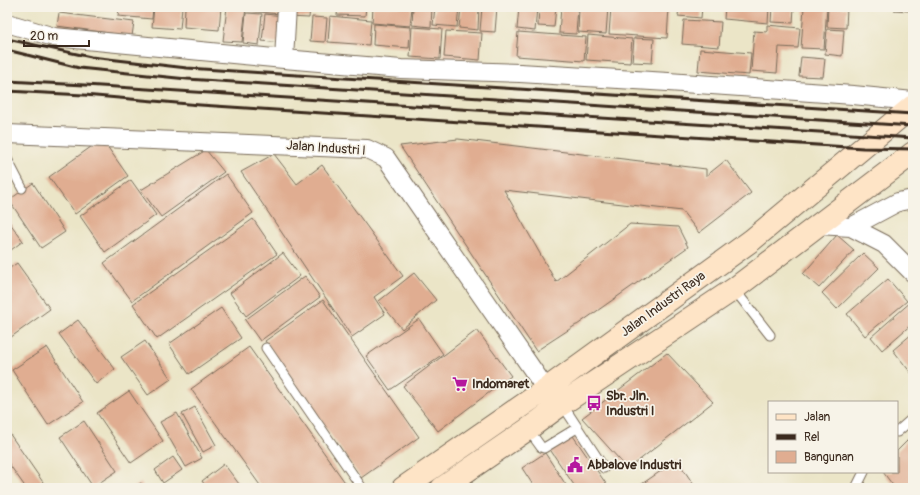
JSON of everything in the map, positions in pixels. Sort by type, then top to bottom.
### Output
[{"type":"main road","name":"Jalan Industri Raya","points":[[403,488],[546,389],[752,240],[913,106]]},
{"type":"main road","name":"Jalan Industri Raya","points":[[441,488],[562,404],[734,289],[913,153]]},
{"type":"main road","points":[[428,470],[441,488]]},
{"type":"street","points":[[284,59],[287,7]]},
{"type":"street","points":[[7,23],[54,37],[284,59],[401,69],[520,73],[668,82],[854,95],[913,101]]},
{"type":"street","name":"Jalan Industri I","points":[[7,134],[367,149],[386,158],[546,389]]},
{"type":"street","points":[[851,227],[898,202],[913,199]]},
{"type":"street","points":[[818,225],[851,227],[884,244],[913,274]]},
{"type":"lane","points":[[7,159],[22,188]]},
{"type":"lane","points":[[734,289],[770,335]]},
{"type":"lane","points":[[266,348],[362,488]]},
{"type":"lane","points":[[562,404],[604,468]]},
{"type":"lane","points":[[898,431],[913,418]]},
{"type":"lane","points":[[528,429],[541,447],[544,448],[577,428]]},
{"type":"lane","points":[[856,488],[864,473]]},
{"type":"building","points":[[119,7],[153,7],[152,19],[118,16]]},
{"type":"building","points":[[154,7],[182,7],[180,29],[152,27]]},
{"type":"building","points":[[185,7],[221,7],[219,30],[184,27]]},
{"type":"building","points":[[227,7],[246,7],[242,42],[223,41]]},
{"type":"building","points":[[247,7],[282,7],[281,14],[247,11]]},
{"type":"building","points":[[289,7],[310,7],[309,18],[288,17]]},
{"type":"building","points":[[338,7],[366,7],[365,16],[337,15]]},
{"type":"building","points":[[373,7],[412,7],[410,26],[372,23]]},
{"type":"building","points":[[413,7],[432,7],[431,27],[412,25]]},
{"type":"building","points":[[435,7],[459,7],[457,27],[433,25]]},
{"type":"building","points":[[461,7],[479,7],[478,30],[459,28]]},
{"type":"building","points":[[482,7],[497,7],[495,32],[480,31]]},
{"type":"building","points":[[519,7],[537,7],[535,31],[517,29]]},
{"type":"building","points":[[539,7],[556,7],[554,27],[538,26]]},
{"type":"building","points":[[561,7],[578,7],[576,34],[559,33]]},
{"type":"building","points":[[579,7],[608,7],[606,34],[578,32]]},
{"type":"building","points":[[611,7],[669,7],[667,38],[609,34]]},
{"type":"building","points":[[679,7],[702,7],[701,18],[678,16]]},
{"type":"building","points":[[725,7],[769,7],[768,23],[724,19]]},
{"type":"building","points":[[772,7],[794,7],[793,23],[771,22]]},
{"type":"building","points":[[804,7],[827,7],[824,49],[801,48]]},
{"type":"building","points":[[828,7],[847,8],[846,28],[827,27]]},
{"type":"building","points":[[890,7],[890,9],[877,8]]},
{"type":"building","points":[[894,7],[909,7],[909,11],[894,10]]},
{"type":"building","points":[[59,13],[134,22],[132,36],[57,26]]},
{"type":"building","points":[[246,13],[262,14],[259,45],[243,43]]},
{"type":"building","points":[[265,14],[283,16],[280,43],[262,41]]},
{"type":"building","points":[[330,16],[371,20],[369,45],[328,42]]},
{"type":"building","points":[[312,17],[327,18],[325,42],[310,41]]},
{"type":"building","points":[[684,20],[721,22],[719,47],[682,44]]},
{"type":"building","points":[[374,24],[410,27],[409,48],[373,45]]},
{"type":"building","points":[[767,25],[800,28],[798,48],[779,47],[777,73],[751,71],[754,31],[767,32]]},
{"type":"building","points":[[412,27],[442,29],[440,59],[410,57]]},
{"type":"building","points":[[827,29],[844,30],[842,56],[825,54]]},
{"type":"building","points":[[446,31],[482,33],[480,60],[444,57]]},
{"type":"building","points":[[518,32],[586,37],[584,61],[516,56]]},
{"type":"building","points":[[588,35],[632,39],[630,63],[586,60]]},
{"type":"building","points":[[634,38],[654,39],[652,63],[632,62]]},
{"type":"building","points":[[700,49],[751,53],[749,75],[698,71]]},
{"type":"building","points":[[801,57],[825,59],[823,77],[799,76]]},
{"type":"building","points":[[102,139],[128,176],[75,214],[49,177]]},
{"type":"building","points":[[458,139],[706,169],[706,176],[726,160],[751,193],[699,233],[682,211],[504,190],[556,282],[630,224],[678,227],[688,247],[577,325],[536,351],[400,146]]},
{"type":"building","points":[[206,150],[224,172],[161,217],[141,190]]},
{"type":"building","points":[[274,154],[297,184],[322,165],[403,276],[374,297],[385,314],[352,337],[241,172]]},
{"type":"building","points":[[226,174],[253,213],[132,301],[104,263]]},
{"type":"building","points":[[131,180],[156,215],[105,252],[80,216]]},
{"type":"building","points":[[33,183],[65,232],[41,248],[9,200]]},
{"type":"building","points":[[7,219],[23,241],[7,253]]},
{"type":"building","points":[[253,219],[277,254],[157,339],[133,304]]},
{"type":"building","points":[[837,235],[854,250],[819,288],[803,274]]},
{"type":"building","points":[[283,253],[300,276],[246,316],[230,293]]},
{"type":"building","points":[[863,253],[879,268],[837,309],[822,293]]},
{"type":"building","points":[[17,263],[50,309],[7,340],[7,270]]},
{"type":"building","points":[[414,273],[436,300],[402,329],[379,301]]},
{"type":"building","points":[[305,276],[320,297],[260,341],[245,320]]},
{"type":"building","points":[[888,279],[907,301],[865,336],[847,314]]},
{"type":"building","points":[[323,300],[419,437],[361,478],[265,341]]},
{"type":"building","points":[[913,300],[913,323],[882,350],[871,337]]},
{"type":"building","points":[[221,308],[241,338],[189,374],[169,344]]},
{"type":"building","points":[[419,319],[443,354],[390,390],[366,356]]},
{"type":"building","points":[[78,320],[115,369],[96,384],[59,334]]},
{"type":"building","points":[[477,330],[511,376],[438,431],[403,386]]},
{"type":"building","points":[[913,333],[913,371],[911,373],[893,350]]},
{"type":"building","points":[[145,341],[171,379],[148,395],[121,357]]},
{"type":"building","points":[[47,347],[83,402],[48,425],[12,370]]},
{"type":"building","points":[[249,347],[349,488],[262,488],[191,389]]},
{"type":"building","points":[[667,353],[713,402],[628,469],[582,418]]},
{"type":"building","points":[[129,391],[163,441],[131,463],[97,413]]},
{"type":"building","points":[[195,407],[216,445],[203,452],[182,414]]},
{"type":"building","points":[[177,413],[202,458],[186,467],[160,422]]},
{"type":"building","points":[[84,421],[117,471],[93,487],[60,437]]},
{"type":"building","points":[[7,430],[47,488],[26,488],[7,461]]},
{"type":"building","points":[[571,433],[609,488],[576,488],[549,448]]},
{"type":"building","points":[[913,435],[913,488],[895,488],[884,473],[898,473],[898,450]]},
{"type":"building","points":[[545,453],[568,488],[535,488],[522,468]]},
{"type":"building","points":[[173,457],[182,470],[163,483],[155,470]]},
{"type":"building","points":[[677,460],[696,488],[636,488]]},
{"type":"building","points":[[224,464],[242,488],[207,488],[202,481]]},
{"type":"building","points":[[141,483],[144,488],[133,488]]},
{"type":"railway","points":[[7,39],[91,57],[187,68],[913,114]]},
{"type":"railway","points":[[7,50],[79,68],[187,79],[913,126]]},
{"type":"railway","points":[[7,81],[913,138]]},
{"type":"railway","points":[[7,91],[863,148],[913,149]]},
{"type":"place","name":"Indomaret","points":[[460,384]]},
{"type":"place","name":"Sbr. Jln. Industri I","points":[[594,403]]},
{"type":"place","name":"Abbalove Industri","points":[[575,465]]}]
